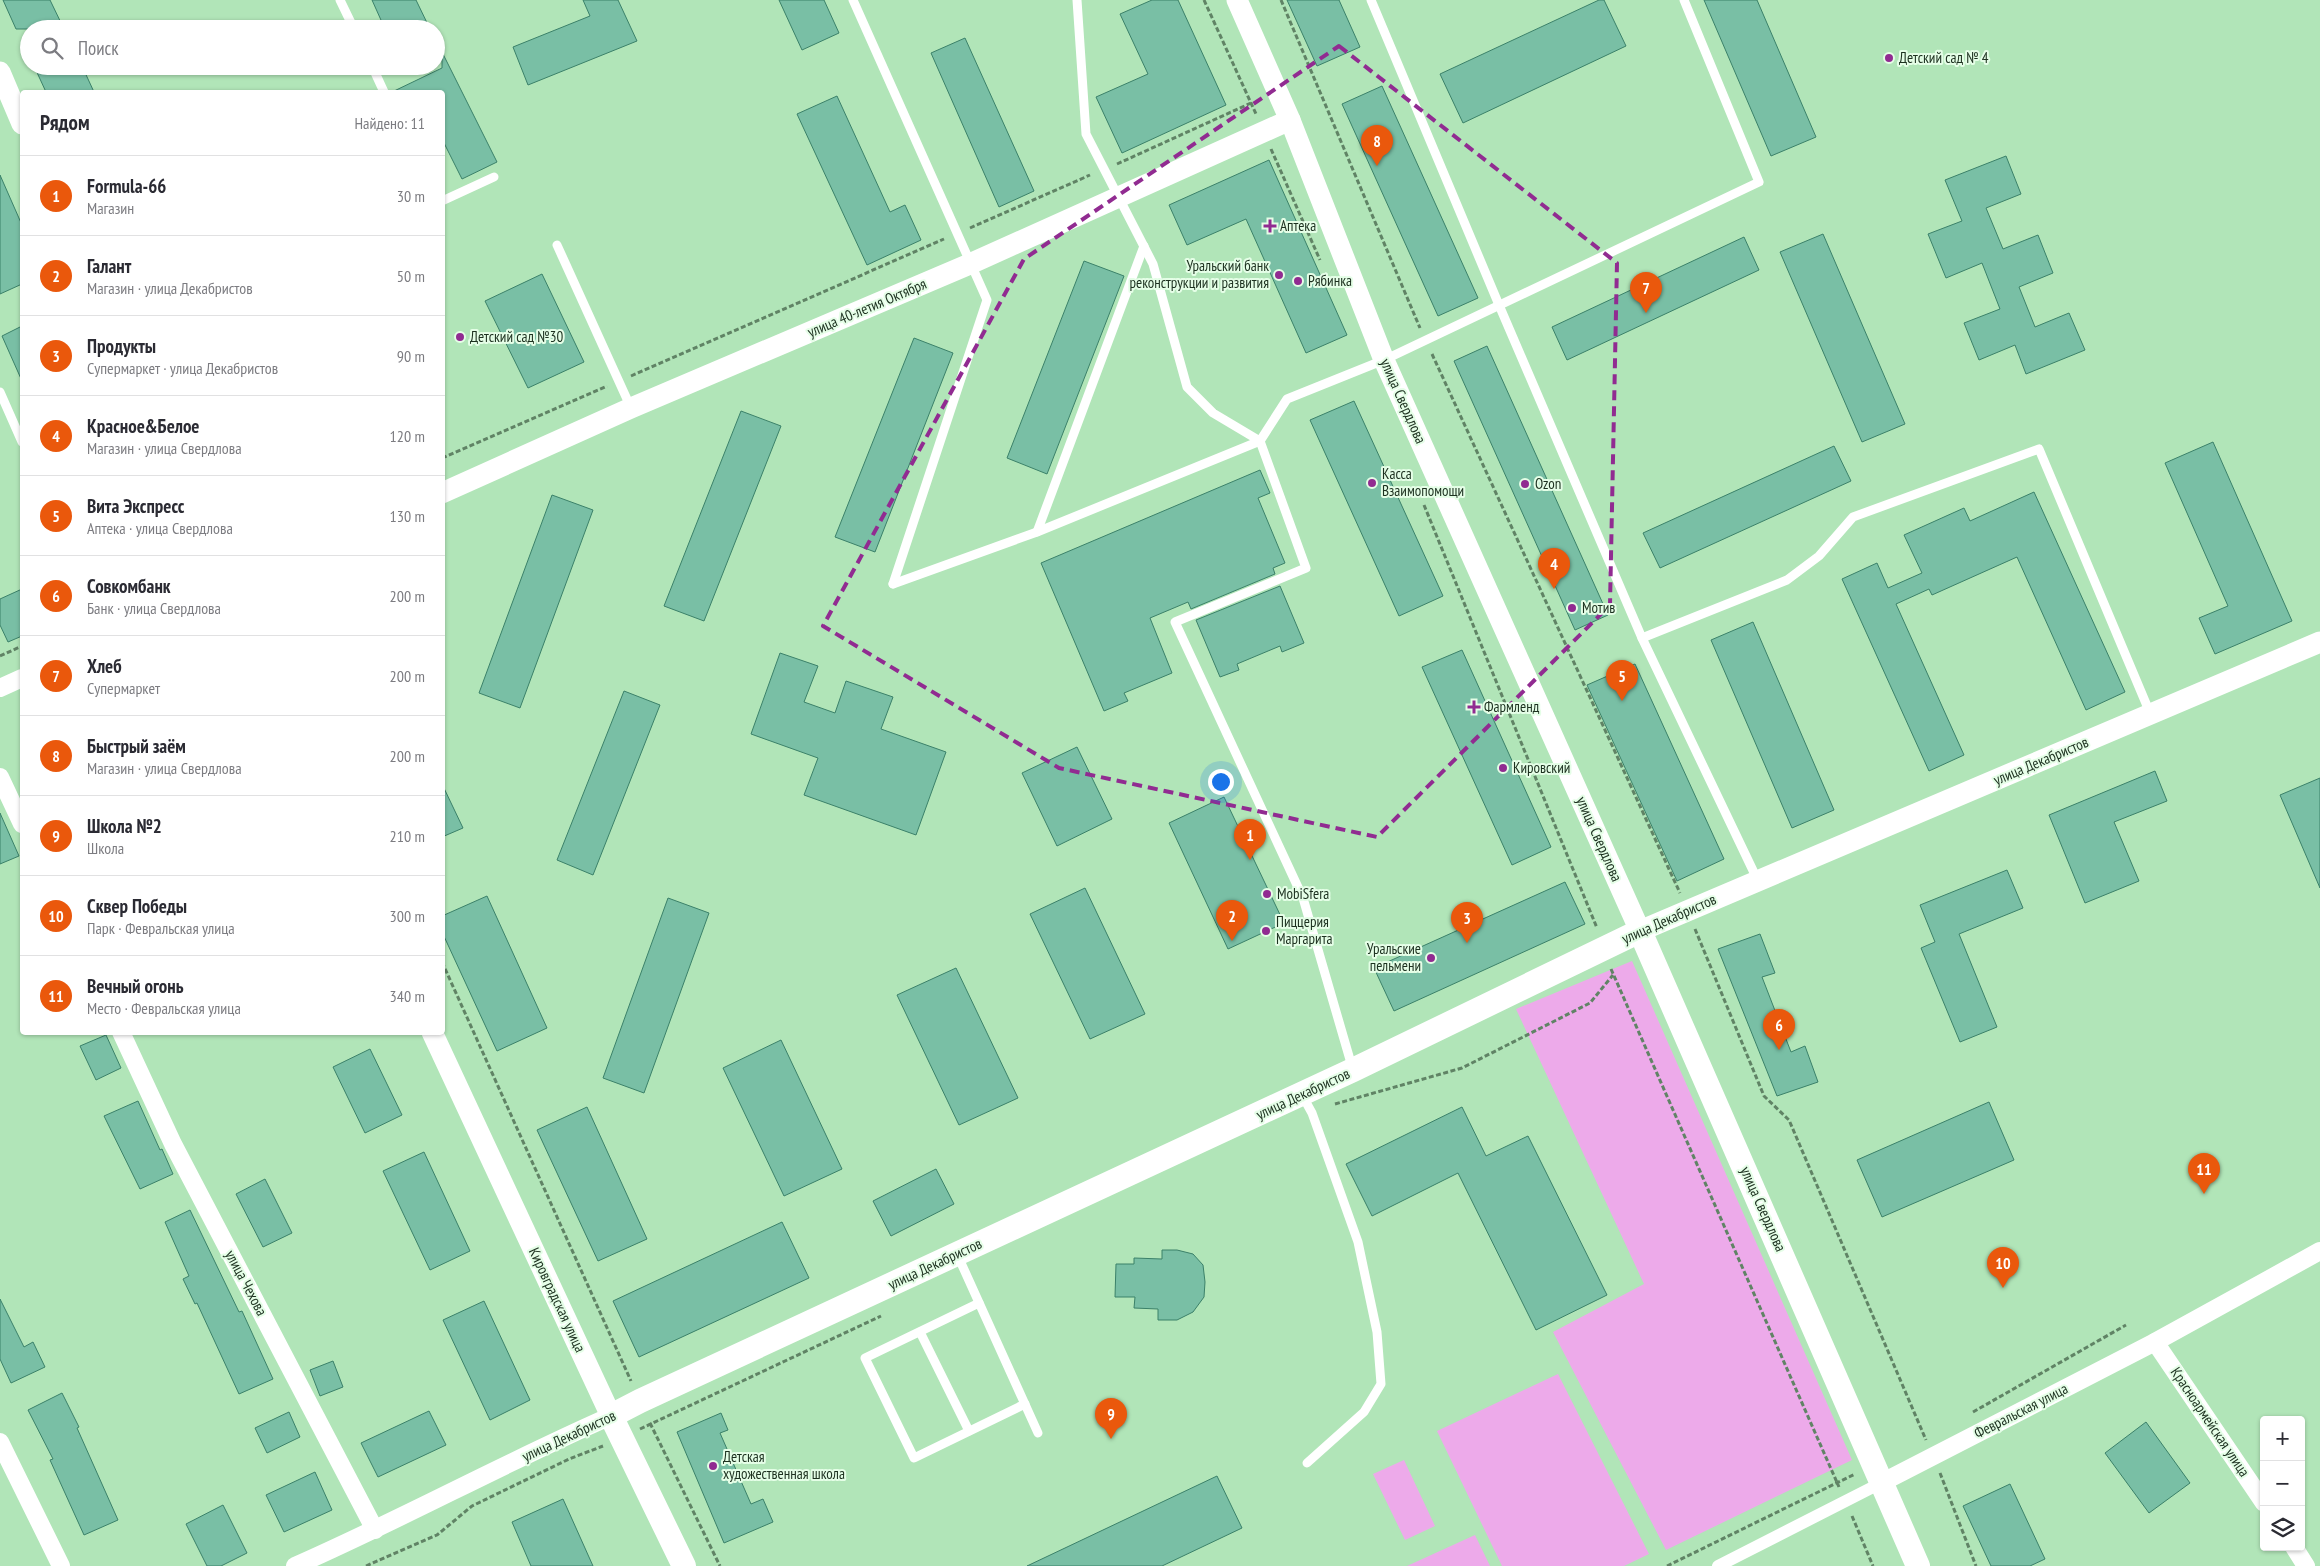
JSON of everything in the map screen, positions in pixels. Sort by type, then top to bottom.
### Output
[{"type":"main road","name":"улица Декабристов","points":[[611,1416],[956,1254],[1306,1104],[1353,1070],[1640,931]]},
{"type":"main road","name":"улица Свердлова","points":[[1640,931],[1879,1473],[1918,1566]]},
{"type":"main road","name":"Кировградская улица","points":[[611,1416],[684,1566]]},
{"type":"street","name":"улица Свердлова","points":[[1237,0],[1290,120],[1384,360],[1640,931]]},
{"type":"street","points":[[0,72],[20,119]]},
{"type":"street","name":"улица 40-летия Октября","points":[[445,491],[632,408],[972,264],[1290,120]]},
{"type":"street","name":"улица Декабристов","points":[[1640,931],[2320,642]]},
{"type":"street","points":[[0,688],[20,679]]},
{"type":"street","points":[[0,777],[20,820]]},
{"type":"street","name":"улица Чехова","points":[[122,1035],[173,1144],[375,1530]]},
{"type":"street","name":"Кировградская улица","points":[[433,1035],[611,1416]]},
{"type":"street","name":"Февральская улица","points":[[1718,1566],[1846,1501],[1879,1473],[1933,1456],[2156,1342],[2320,1251]]},
{"type":"street","name":"Красноармейская улица","points":[[2156,1342],[2260,1497]]},
{"type":"street","name":"улица Декабристов","points":[[295,1566],[375,1530],[611,1416]]},
{"type":"street","points":[[0,1442],[61,1566]]},
{"type":"street","points":[[2297,1551],[2306,1566]]},
{"type":"lane","points":[[340,0],[350,20]]},
{"type":"lane","points":[[853,0],[987,300],[893,584],[1037,532],[1260,441],[1287,399],[1384,360],[1759,182],[1684,0]]},
{"type":"lane","points":[[1077,0],[1086,134],[1152,264],[1187,387],[1213,413],[1260,441],[1306,568],[1175,622],[1303,898],[1353,1070]]},
{"type":"lane","points":[[1371,0],[1498,305],[1642,638],[1758,881]]},
{"type":"lane","points":[[376,75],[383,90]]},
{"type":"lane","points":[[445,200],[494,178]]},
{"type":"lane","points":[[557,245],[632,408]]},
{"type":"lane","points":[[1037,532],[1144,246]]},
{"type":"lane","points":[[0,392],[20,437]]},
{"type":"lane","points":[[1642,638],[1787,580],[1819,556],[1853,517],[2039,449],[2150,714]]},
{"type":"lane","points":[[1306,1104],[1358,1242],[1377,1332],[1381,1384],[1364,1412],[1307,1463]]},
{"type":"lane","points":[[956,1254],[1038,1433]]},
{"type":"lane","points":[[979,1303],[865,1358],[914,1458],[1025,1404]]},
{"type":"lane","points":[[920,1332],[969,1431]]},
{"type":"path","points":[[1204,0],[1323,267]]},
{"type":"path","points":[[1281,0],[1426,340],[1688,911],[1764,1096],[1789,1120],[1926,1439],[1976,1566]]},
{"type":"path","points":[[967,229],[1251,103]]},
{"type":"path","points":[[445,457],[949,237]]},
{"type":"path","points":[[1420,496],[1605,948],[1613,975],[1873,1566]]},
{"type":"path","points":[[0,656],[20,647]]},
{"type":"path","points":[[445,969],[640,1401],[720,1566]]},
{"type":"path","points":[[1306,1104],[1322,1108],[1462,1068],[1590,1003],[1613,975]]},
{"type":"path","points":[[366,1566],[437,1535],[472,1506],[569,1459],[622,1439],[885,1314]]},
{"type":"path","points":[[1968,1415],[2126,1325]]},
{"type":"path","points":[[1917,1443],[1934,1434]]},
{"type":"path","points":[[1667,1566],[1837,1483],[1879,1473]]},
{"type":"highlighted area","points":[[1339,46],[1617,263],[1610,605],[1377,837],[1059,768],[823,626],[1024,259]]},
{"type":"shaded area","points":[[1632,961],[1852,1460],[1666,1550],[1553,1332],[1644,1284],[1516,1009]]},
{"type":"shaded area","points":[[1558,1374],[1649,1554],[1624,1566],[1502,1566],[1437,1431]]},
{"type":"shaded area","points":[[1404,1460],[1435,1526],[1405,1540],[1373,1474]]},
{"type":"shaded area","points":[[1475,1535],[1490,1566],[1407,1566]]},
{"type":"building","points":[[3,0],[50,0],[60,20],[20,20],[20,29],[16,29]]},
{"type":"building","points":[[372,0],[416,0],[426,20],[381,20]]},
{"type":"building","points":[[583,0],[618,0],[637,41],[528,85],[513,47],[590,16]]},
{"type":"building","points":[[779,0],[824,0],[839,33],[802,50]]},
{"type":"building","points":[[1152,0],[1178,0],[1226,105],[1122,153],[1096,97],[1148,74],[1120,14]]},
{"type":"building","points":[[1287,0],[1339,0],[1360,47],[1317,66]]},
{"type":"building","points":[[1599,0],[1604,0],[1626,46],[1463,123],[1440,74]]},
{"type":"building","points":[[1704,0],[1757,0],[1816,137],[1771,156]]},
{"type":"building","points":[[965,38],[1034,191],[999,207],[931,53]]},
{"type":"building","points":[[445,58],[497,162],[462,179],[445,145],[445,90],[396,90],[427,75],[445,75]]},
{"type":"building","points":[[38,75],[86,75],[93,90],[45,90]]},
{"type":"building","points":[[1382,86],[1478,298],[1438,316],[1342,104]]},
{"type":"building","points":[[837,96],[890,212],[905,205],[921,240],[867,265],[797,114]]},
{"type":"building","points":[[2006,156],[2021,194],[1986,208],[2003,249],[2038,235],[2053,273],[2019,287],[2035,327],[2069,313],[2085,350],[2026,374],[2015,345],[1979,360],[1964,323],[2000,309],[1982,263],[1946,278],[1928,234],[1962,221],[1945,180]]},
{"type":"building","points":[[1269,160],[1347,335],[1306,353],[1246,219],[1187,245],[1169,205]]},
{"type":"building","points":[[0,175],[20,220],[20,285],[0,294]]},
{"type":"building","points":[[1823,234],[1905,424],[1862,442],[1780,252]]},
{"type":"building","points":[[1744,237],[1759,270],[1567,360],[1552,327]]},
{"type":"building","points":[[1084,261],[1124,276],[1047,474],[1007,458]]},
{"type":"building","points":[[542,274],[584,362],[528,388],[485,301]]},
{"type":"building","points":[[20,327],[20,376],[2,336]]},
{"type":"building","points":[[914,338],[953,353],[875,552],[835,537]]},
{"type":"building","points":[[1487,346],[1608,615],[1575,630],[1454,361]]},
{"type":"building","points":[[1354,401],[1443,596],[1399,616],[1310,420]]},
{"type":"building","points":[[741,411],[781,426],[704,621],[664,606]]},
{"type":"building","points":[[2213,442],[2292,621],[2215,654],[2199,618],[2228,606],[2165,463]]},
{"type":"building","points":[[1834,446],[1851,481],[1660,568],[1643,533]]},
{"type":"building","points":[[1260,470],[1270,493],[1258,498],[1285,563],[1273,568],[1275,574],[1191,609],[1188,602],[1150,618],[1172,673],[1124,693],[1128,701],[1104,711],[1041,563]]},
{"type":"building","points":[[2034,492],[2125,692],[2086,710],[2017,557],[1932,595],[1929,589],[1896,604],[1964,755],[1929,771],[1842,579],[1877,563],[1888,588],[1922,573],[1904,535],[1964,508],[1970,521]]},
{"type":"building","points":[[552,495],[593,510],[520,708],[479,693]]},
{"type":"building","points":[[1280,586],[1304,643],[1282,652],[1280,646],[1237,664],[1239,670],[1220,677],[1196,620]]},
{"type":"building","points":[[20,590],[20,637],[8,642],[0,625],[0,599]]},
{"type":"building","points":[[1753,622],[1834,810],[1792,828],[1711,640]]},
{"type":"building","points":[[1462,650],[1551,847],[1512,865],[1422,667]]},
{"type":"building","points":[[780,653],[818,666],[804,702],[835,713],[846,681],[893,697],[881,729],[946,752],[916,835],[804,795],[818,758],[751,734]]},
{"type":"building","points":[[1635,664],[1724,859],[1677,881],[1587,685]]},
{"type":"building","points":[[624,691],[660,705],[593,875],[557,860]]},
{"type":"building","points":[[1077,747],[1112,819],[1057,846],[1022,773]]},
{"type":"building","points":[[2155,771],[2167,801],[2114,822],[2139,881],[2085,903],[2049,815]]},
{"type":"building","points":[[2320,778],[2320,888],[2280,795]]},
{"type":"building","points":[[445,790],[463,828],[445,836]]},
{"type":"building","points":[[1224,797],[1284,923],[1228,949],[1169,823]]},
{"type":"building","points":[[0,813],[19,856],[0,864]]},
{"type":"building","points":[[2007,870],[2023,908],[1959,934],[1997,1027],[1960,1042],[1921,948],[1935,942],[1920,905]]},
{"type":"building","points":[[1565,882],[1585,924],[1394,1011],[1374,968]]},
{"type":"building","points":[[1085,888],[1145,1014],[1090,1039],[1030,914]]},
{"type":"building","points":[[487,896],[547,1028],[497,1051],[445,938],[445,915]]},
{"type":"building","points":[[668,898],[709,913],[644,1093],[603,1078]]},
{"type":"building","points":[[1760,934],[1775,973],[1762,977],[1791,1052],[1805,1046],[1818,1082],[1777,1096],[1718,949]]},
{"type":"building","points":[[956,968],[1018,1098],[959,1125],[897,995]]},
{"type":"building","points":[[106,1035],[121,1068],[96,1080],[80,1046]]},
{"type":"building","points":[[781,1040],[842,1169],[784,1196],[723,1068]]},
{"type":"building","points":[[370,1049],[402,1115],[365,1133],[333,1067]]},
{"type":"building","points":[[138,1101],[173,1174],[140,1189],[104,1116]]},
{"type":"building","points":[[1989,1102],[2014,1160],[1882,1217],[1857,1160]]},
{"type":"building","points":[[587,1107],[647,1239],[598,1261],[537,1130]]},
{"type":"building","points":[[1462,1107],[1486,1156],[1528,1136],[1607,1295],[1536,1330],[1458,1173],[1372,1216],[1346,1164]]},
{"type":"building","points":[[424,1152],[470,1251],[430,1270],[383,1171]]},
{"type":"building","points":[[936,1169],[954,1204],[891,1236],[873,1201]]},
{"type":"building","points":[[265,1179],[292,1233],[263,1247],[236,1194]]},
{"type":"building","points":[[190,1210],[239,1312],[242,1311],[273,1379],[239,1394],[197,1303],[195,1304],[183,1279],[189,1276],[165,1222]]},
{"type":"building","points":[[782,1222],[809,1278],[639,1357],[613,1301]]},
{"type":"building","points":[[1162,1250],[1177,1250],[1193,1254],[1203,1265],[1204,1297],[1193,1312],[1177,1320],[1158,1320],[1158,1309],[1134,1308],[1135,1297],[1115,1297],[1116,1264],[1134,1264],[1134,1258],[1162,1259]]},
{"type":"building","points":[[0,1299],[24,1347],[33,1342],[45,1367],[11,1383],[0,1359]]},
{"type":"building","points":[[484,1301],[530,1400],[490,1420],[443,1320]]},
{"type":"building","points":[[333,1361],[343,1387],[320,1396],[310,1370]]},
{"type":"building","points":[[62,1393],[79,1427],[77,1428],[118,1520],[84,1535],[50,1460],[53,1459],[28,1410]]},
{"type":"building","points":[[429,1411],[446,1445],[378,1477],[361,1443]]},
{"type":"building","points":[[289,1412],[300,1437],[267,1453],[255,1428]]},
{"type":"building","name":"Детская художественная школа","points":[[721,1413],[728,1430],[720,1433],[751,1504],[763,1499],[773,1522],[724,1543],[677,1432]]},
{"type":"building","points":[[2146,1422],[2190,1483],[2149,1513],[2105,1453]]},
{"type":"building","points":[[315,1472],[332,1510],[284,1532],[266,1495]]},
{"type":"building","points":[[1217,1476],[1242,1528],[1162,1566],[1027,1566]]},
{"type":"building","points":[[2010,1484],[2045,1559],[2030,1566],[1991,1566],[1963,1506]]},
{"type":"building","points":[[563,1499],[593,1566],[531,1566],[512,1522]]},
{"type":"building","points":[[223,1505],[247,1553],[221,1566],[207,1566],[186,1524]]},
{"type":"place","name":"Детский сад № 4","points":[[1889,58]]},
{"type":"place","name":"Быстрый заём","points":[[1377,166]]},
{"type":"place","name":"Аптека","points":[[1270,226]]},
{"type":"place","name":"Уральский банк реконструкции и развития","points":[[1279,275]]},
{"type":"place","name":"Рябинка","points":[[1298,281]]},
{"type":"place","name":"Хлеб","points":[[1646,313]]},
{"type":"place","name":"Детский сад №30","points":[[460,337]]},
{"type":"place","name":"Касса Взаимопомощи","points":[[1372,483]]},
{"type":"place","name":"Ozon","points":[[1525,484]]},
{"type":"place","name":"Красное&Белое","points":[[1554,589]]},
{"type":"place","name":"Мотив","points":[[1572,608]]},
{"type":"place","name":"Вита Экспресс","points":[[1622,701]]},
{"type":"place","name":"Фармленд","points":[[1474,707]]},
{"type":"place","name":"Кировский","points":[[1503,768]]},
{"type":"place","name":"Formula-66","points":[[1250,860]]},
{"type":"place","name":"MobiSfera","points":[[1267,894]]},
{"type":"place","name":"Пиццерия Маргарита","points":[[1266,931]]},
{"type":"place","name":"Галант","points":[[1232,941]]},
{"type":"place","name":"Продукты","points":[[1467,943]]},
{"type":"place","name":"Уральские пельмени","points":[[1431,958]]},
{"type":"place","name":"Совкомбанк","points":[[1779,1050]]},
{"type":"place","name":"Вечный огонь","points":[[2204,1194]]},
{"type":"place","name":"Сквер Победы","points":[[2003,1288]]},
{"type":"place","name":"Школа №2","points":[[1111,1439]]},
{"type":"place","name":"Детская художественная школа","points":[[713,1466]]}]
